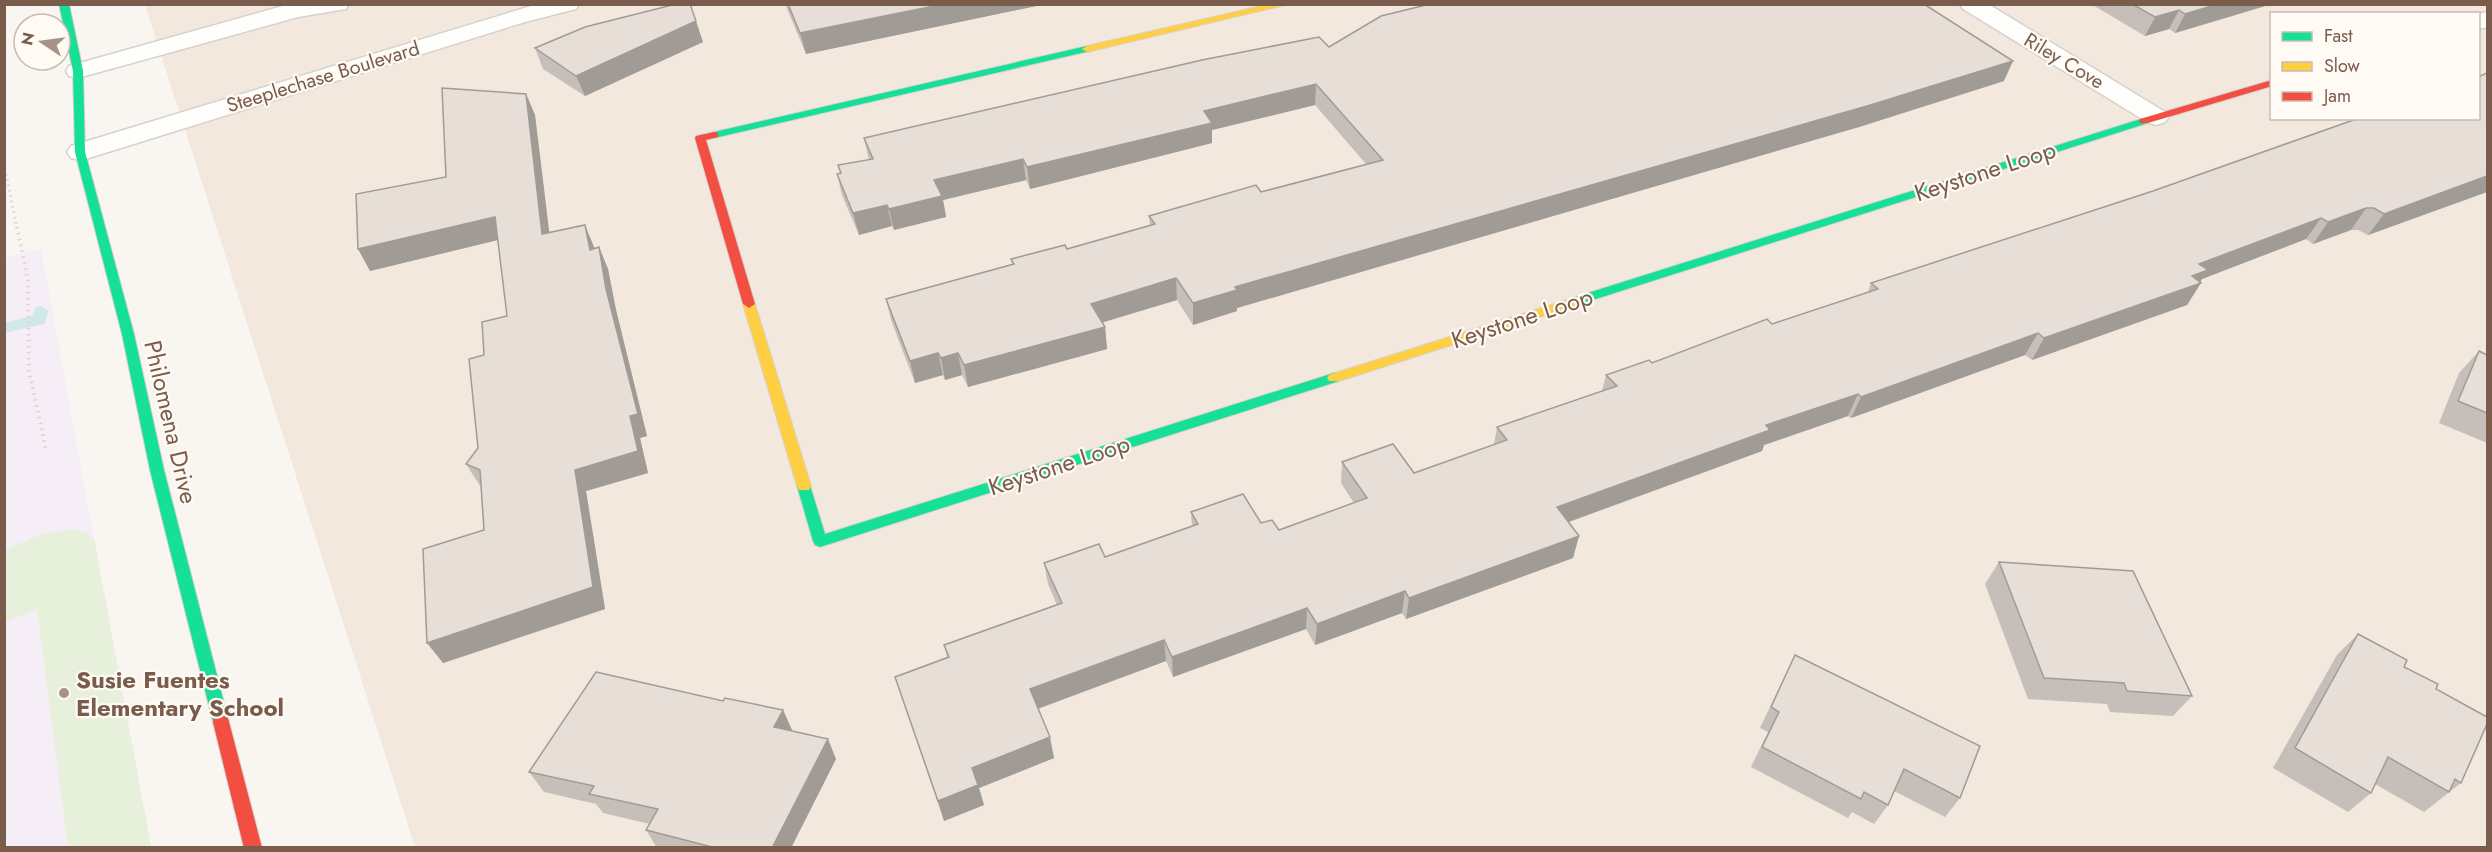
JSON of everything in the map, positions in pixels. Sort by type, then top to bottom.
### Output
[{"type":"street","name":"Philomena Drive","points":[[64,4],[78,71],[80,152],[128,334],[157,471],[253,848]]},
{"type":"street","points":[[78,71],[296,10],[338,4]]},
{"type":"street","name":"Steeplechase Boulevard","points":[[80,152],[517,17],[568,4]]},
{"type":"street","name":"Keystone Loop","points":[[1286,4],[700,138],[820,541],[2156,117],[2270,83]]},
{"type":"street","name":"Riley Cove","points":[[1971,4],[2156,117]]},
{"type":"path","points":[[4,163],[28,281],[29,370],[46,450]]},
{"type":"shaded area","points":[[145,5],[2487,5],[2487,847],[415,847]]},
{"type":"shaded area","name":"Susie Fuentes Elementary School","points":[[41,248],[151,847],[5,848],[5,258]]},
{"type":"green space","points":[[74,529],[94,539],[151,847],[68,847],[37,609],[5,622],[5,550],[42,534]]},
{"type":"building","points":[[676,4],[690,4],[696,21],[576,76],[535,48],[585,27]]},
{"type":"building","points":[[788,4],[944,4],[800,33]]},
{"type":"building","points":[[1430,4],[1924,4],[2013,61],[1867,106],[1235,287],[1237,290],[1193,303],[1176,278],[1091,304],[1105,327],[964,365],[958,353],[941,358],[938,353],[910,361],[886,299],[1014,264],[1011,259],[1065,245],[1067,249],[1155,224],[1149,216],[1256,185],[1261,192],[1383,160],[1316,84],[1204,111],[1212,123],[1027,167],[1023,159],[934,180],[942,196],[889,209],[887,205],[853,213],[837,174],[841,173],[838,165],[873,159],[864,138],[1202,60],[1319,37],[1329,47],[1381,16]]},
{"type":"building","points":[[2132,4],[2218,4],[2185,14],[2179,10],[2155,17]]},
{"type":"building","points":[[2487,73],[2487,176],[2384,214],[2374,208],[2366,208],[2328,222],[2321,218],[2199,264],[2208,270],[2192,276],[2201,283],[2044,338],[2038,333],[1861,397],[1858,394],[1766,425],[1770,430],[1557,507],[1579,536],[1409,598],[1405,591],[1317,624],[1307,608],[1172,657],[1164,640],[1030,689],[1050,737],[972,768],[978,785],[938,801],[895,677],[949,657],[944,645],[1062,603],[1044,563],[1099,544],[1105,557],[1198,524],[1191,512],[1243,494],[1261,523],[1272,520],[1279,530],[1367,498],[1342,462],[1393,444],[1414,473],[1507,440],[1497,427],[1617,386],[1606,375],[1649,360],[1652,363],[1767,319],[1772,324],[1878,289],[1871,283],[2153,191],[2353,120],[2480,120],[2480,76]]},
{"type":"building","points":[[442,88],[526,94],[542,234],[585,225],[590,250],[599,247],[606,289],[638,414],[630,416],[638,451],[575,470],[593,587],[427,643],[423,549],[484,530],[480,470],[466,464],[478,448],[469,359],[484,355],[482,322],[507,316],[495,217],[358,249],[356,194],[446,177]]},
{"type":"building","points":[[2479,351],[2487,355],[2487,413],[2458,401]]},
{"type":"building","points":[[1999,562],[2133,571],[2192,696],[2127,691],[2124,683],[2044,678]]},
{"type":"building","points":[[2358,634],[2407,660],[2404,667],[2438,684],[2436,689],[2487,717],[2487,724],[2461,783],[2455,779],[2449,792],[2388,757],[2371,793],[2295,748]]},
{"type":"building","points":[[1795,655],[1980,746],[1960,798],[1904,769],[1888,805],[1864,792],[1861,799],[1762,747],[1779,712],[1771,707]]},
{"type":"building","points":[[596,672],[723,701],[725,698],[783,710],[774,727],[828,739],[772,848],[716,848],[646,830],[658,809],[589,794],[594,786],[529,772]]},
{"type":"waterway","points":[[4,328],[39,320],[41,311]]},
{"type":"traffic: fast","points":[[64,4],[78,71],[80,152],[128,334],[157,470],[221,722]]},
{"type":"traffic: fast","points":[[714,135],[1087,49]]},
{"type":"traffic: fast","points":[[1576,301],[2144,121]]},
{"type":"traffic: fast","points":[[804,486],[820,541],[1334,378]]},
{"type":"traffic: slow","points":[[1087,49],[1285,4]]},
{"type":"traffic: slow","points":[[1334,378],[1576,301]]},
{"type":"traffic: slow","points":[[749,304],[804,486]]},
{"type":"traffic: jam","points":[[2144,121],[2270,84]]},
{"type":"traffic: jam","points":[[714,135],[700,138],[749,304]]},
{"type":"traffic: jam","points":[[221,722],[253,848]]},
{"type":"place","name":"Susie Fuentes Elementary School","points":[[64,693]]}]
